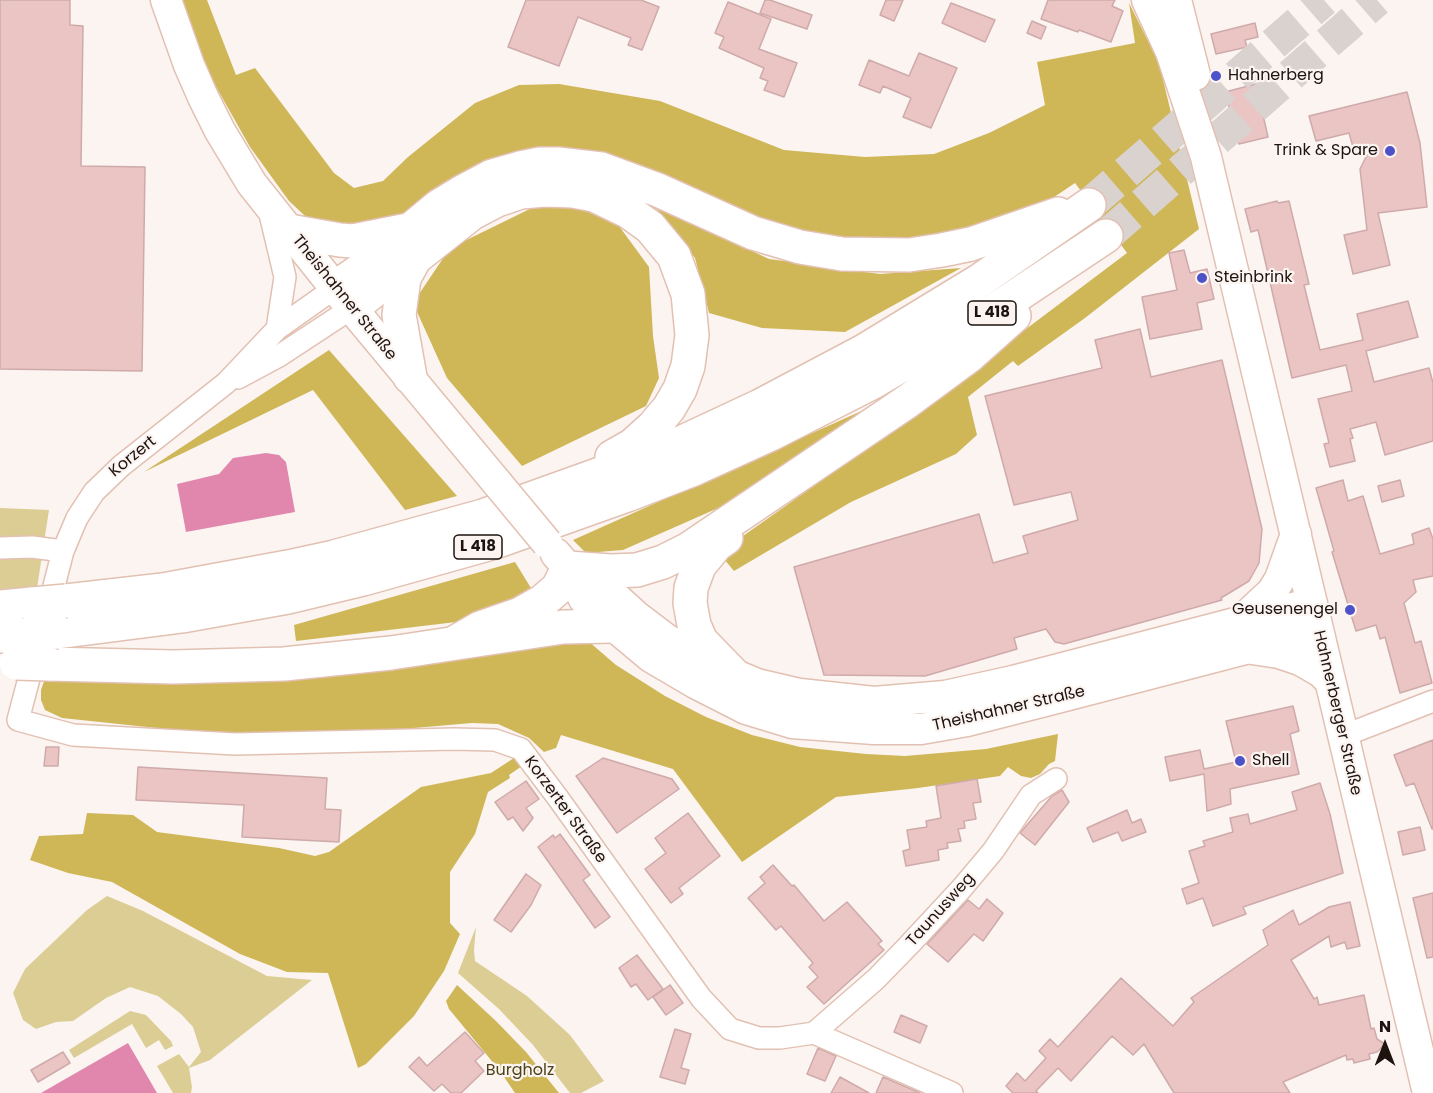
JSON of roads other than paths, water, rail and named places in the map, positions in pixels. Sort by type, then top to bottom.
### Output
[{"type":"highway","name":"L 418","points":[[14,640],[66,601],[163,590],[299,565],[441,528],[542,496],[685,441],[813,379],[932,310],[1022,252],[1089,205],[971,244],[909,255],[862,256],[823,252],[776,241],[658,190],[601,170],[540,164],[505,172],[476,183],[439,206],[414,243],[404,278],[399,315],[410,377]]},
{"type":"highway","name":"L 418","points":[[344,298],[414,243],[497,200],[521,192],[573,190],[594,195],[629,212],[650,227],[674,256],[688,294],[692,335],[688,366],[674,398],[653,427],[633,445],[542,496]]},
{"type":"highway","name":"L 418","points":[[290,231],[340,240],[414,243]]},
{"type":"highway","name":"L 418","points":[[14,640],[57,632],[182,616],[288,597],[363,579],[495,542],[617,499],[694,469],[771,434],[873,382],[995,310],[1106,236],[969,356],[899,407],[689,549],[649,567],[610,572],[568,568]]},
{"type":"highway","name":"L 418","points":[[733,674],[709,650],[697,633],[691,611],[691,588],[703,560],[716,545],[730,536],[752,508]]},
{"type":"highway","points":[[454,644],[480,628],[520,614],[543,601],[558,588],[568,568]]},
{"type":"highway","name":"L 418","points":[[0,607],[14,640],[49,664],[173,667],[273,664],[351,658],[562,627],[613,626]]},
{"type":"main road","name":"Theishahner Straße","points":[[166,0],[203,97],[236,159],[267,205],[568,568],[584,599],[651,657],[697,684],[746,709],[792,723],[874,729],[921,729],[967,720],[1156,657],[1314,615]]},
{"type":"main road","name":"Hahnerberger Straße","points":[[1147,0],[1171,52],[1206,157],[1428,1093]]},
{"type":"main road","name":"Hahnerberger Straße","points":[[1176,0],[1195,72],[1206,157]]},
{"type":"main road","points":[[1187,38],[1188,0]]},
{"type":"main road","points":[[1296,534],[1280,579],[1245,634],[1279,653],[1300,660],[1321,672],[1330,681]]},
{"type":"main road","name":"Theishahner Straße","points":[[568,568],[604,587],[637,617],[679,647],[757,684],[800,694],[874,702],[945,696],[1012,681],[1156,657]]},
{"type":"street","points":[[267,205],[285,277],[277,329]]},
{"type":"street","name":"Korzert","points":[[18,720],[63,551],[77,518],[94,492],[121,466],[226,383],[277,329],[344,298]]},
{"type":"street","name":"Korzert","points":[[226,383],[279,356],[344,298]]},
{"type":"street","points":[[0,548],[32,547],[63,551]]},
{"type":"street","points":[[1343,736],[1433,701]]},
{"type":"street","name":"Korzerter Straße","points":[[18,720],[73,735],[235,744],[464,739],[495,740],[521,749],[701,998],[730,1029],[759,1038],[780,1038],[814,1033]]},
{"type":"street","name":"Taunusweg","points":[[814,1033],[876,980],[910,945],[993,851],[1030,795],[1056,779]]},
{"type":"street","points":[[814,1033],[952,1093]]},
{"type":"tunnel","points":[[1089,205],[1324,0]]},
{"type":"tunnel","points":[[1106,236],[1377,0]]},
{"type":"place","name":"Hahnerberg","points":[[1216,76]]},
{"type":"place","name":"Trink & Spare","points":[[1390,151]]},
{"type":"place","name":"Steinbrink","points":[[1202,278]]},
{"type":"place","name":"Geusenengel","points":[[1350,610]]},
{"type":"place","name":"Shell","points":[[1240,761]]},
{"type":"park label","name":"Burgholz","points":[[520,1071]]}]
